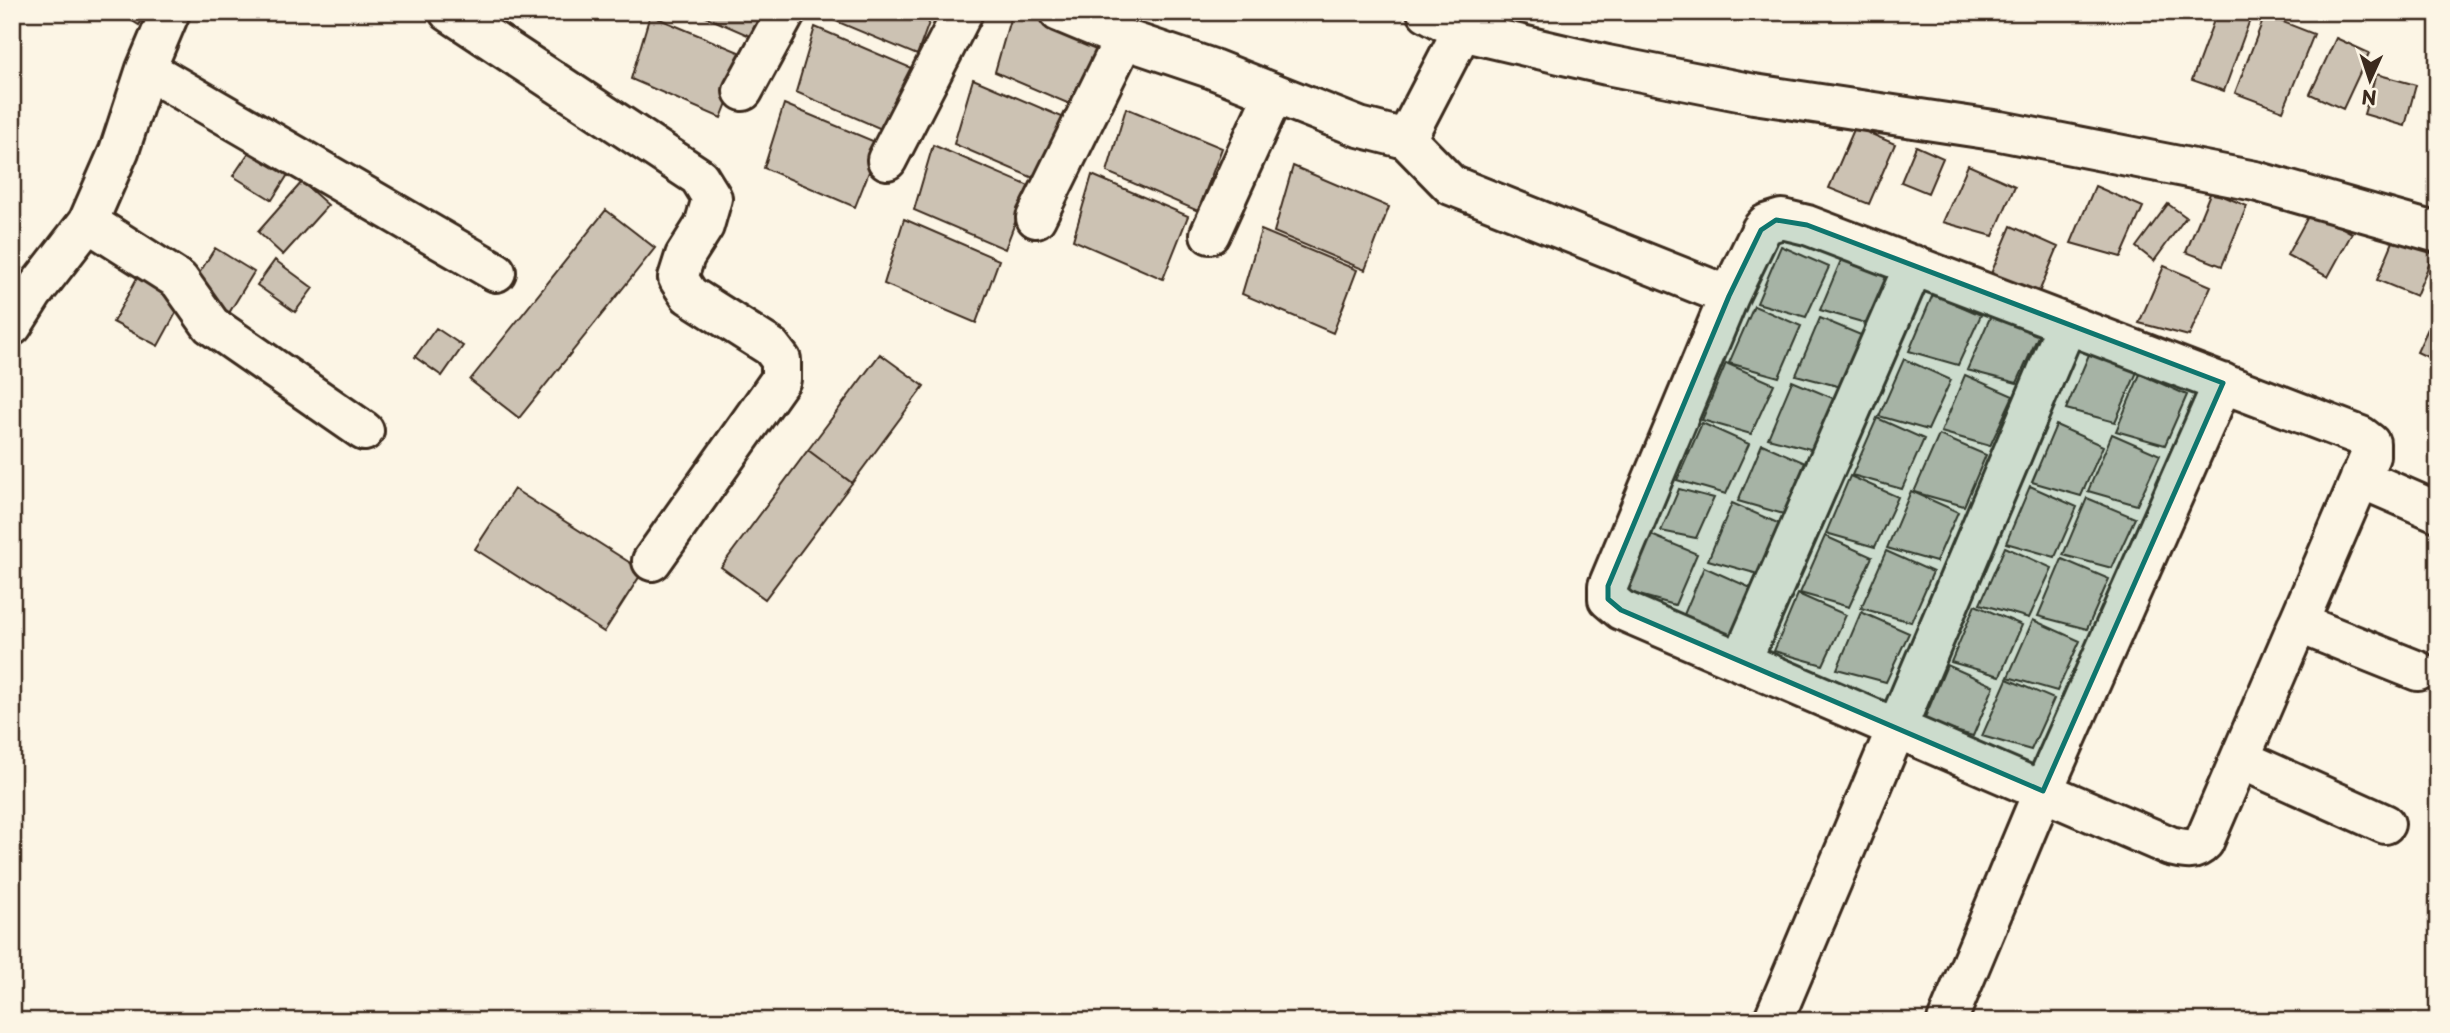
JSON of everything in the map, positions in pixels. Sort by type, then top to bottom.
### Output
[{"type":"street","points":[[12,326],[33,293],[88,222],[119,151],[146,69],[170,12]]},
{"type":"street","points":[[449,12],[699,177],[712,198],[704,226],[685,256],[678,278],[689,295],[771,347],[781,360],[781,379],[652,561]]},
{"type":"street","points":[[743,91],[786,12]]},
{"type":"street","points":[[887,160],[963,12]]},
{"type":"street","points":[[1059,12],[1124,38],[1213,68],[1359,127],[1406,139],[1451,185],[1729,296]]},
{"type":"street","points":[[1427,12],[1462,31],[1606,65],[1754,94],[2000,131],[2255,181],[2438,233]]},
{"type":"street","points":[[1406,139],[1462,31]]},
{"type":"street","points":[[1036,218],[1124,38]]},
{"type":"street","points":[[146,69],[496,272]]},
{"type":"street","points":[[1210,234],[1274,93]]},
{"type":"street","points":[[1776,220],[1794,220],[2367,438],[2371,452],[2204,842],[2194,850],[2170,846],[1621,610],[1608,599],[1608,586],[1729,296],[1766,224],[1776,220]]},
{"type":"street","points":[[88,222],[179,280],[211,326],[364,431]]},
{"type":"street","points":[[1741,662],[1913,265]]},
{"type":"street","points":[[1773,1021],[2067,324]]},
{"type":"street","points":[[1947,1021],[2043,791],[2223,383]]},
{"type":"street","points":[[2360,478],[2438,512]]},
{"type":"street","points":[[2298,624],[2418,671]]},
{"type":"street","points":[[2240,759],[2385,824]]},
{"type":"highlighted area","points":[[1776,220],[1807,225],[2223,383],[2043,791],[1621,610],[1608,599],[1608,586],[1729,296],[1761,230]]},
{"type":"building","points":[[118,12],[147,12],[139,25]]},
{"type":"building","points":[[695,12],[769,12],[759,40]]},
{"type":"building","points":[[827,12],[933,12],[917,55],[826,17]]},
{"type":"building","points":[[1012,12],[1025,12],[1110,47],[1086,111],[995,72]]},
{"type":"building","points":[[2217,12],[2252,14],[2224,91],[2192,80]]},
{"type":"building","points":[[650,15],[746,55],[721,118],[631,79]]},
{"type":"building","points":[[2265,15],[2314,34],[2283,111],[2235,93]]},
{"type":"building","points":[[815,27],[911,68],[886,131],[796,92]]},
{"type":"building","points":[[2336,38],[2369,53],[2343,109],[2310,94]]},
{"type":"building","points":[[2376,74],[2416,85],[2405,126],[2364,114]]},
{"type":"building","points":[[973,79],[1069,120],[1045,183],[954,144]]},
{"type":"building","points":[[784,104],[880,144],[855,207],[764,168]]},
{"type":"building","points":[[1126,108],[1222,148],[1198,211],[1107,172]]},
{"type":"building","points":[[1855,127],[1895,144],[1869,204],[1829,188]]},
{"type":"building","points":[[256,142],[294,165],[272,200],[233,176]]},
{"type":"building","points":[[933,145],[1029,186],[1005,249],[914,210]]},
{"type":"building","points":[[1916,146],[1943,158],[1928,193],[1901,182]]},
{"type":"building","points":[[1968,165],[2015,186],[1993,236],[1943,222]]},
{"type":"building","points":[[1293,166],[1389,207],[1365,270],[1274,232]]},
{"type":"building","points":[[1092,175],[1188,216],[1163,279],[1073,240]]},
{"type":"building","points":[[302,182],[328,205],[283,255],[258,232]]},
{"type":"building","points":[[2095,186],[2143,207],[2121,257],[2071,243]]},
{"type":"building","points":[[2211,191],[2247,206],[2222,266],[2186,252]]},
{"type":"building","points":[[2168,204],[2186,217],[2154,261],[2136,247]]},
{"type":"building","points":[[606,210],[655,248],[519,418],[470,380]]},
{"type":"building","points":[[2311,211],[2352,233],[2328,277],[2287,255]]},
{"type":"building","points":[[904,219],[999,260],[976,323],[884,284]]},
{"type":"building","points":[[2011,226],[2058,247],[2037,297],[1987,283]]},
{"type":"building","points":[[1261,230],[1357,270],[1333,333],[1242,294]]},
{"type":"building","points":[[2397,232],[2436,248],[2416,296],[2377,280]]},
{"type":"building","points":[[1781,246],[1829,267],[1806,317],[1757,303]]},
{"type":"building","points":[[215,248],[254,272],[229,313],[190,288]]},
{"type":"building","points":[[1844,253],[1891,274],[1869,324],[1820,310]]},
{"type":"building","points":[[275,260],[313,288],[295,312],[257,285]]},
{"type":"building","points":[[2164,266],[2211,286],[2189,336],[2139,323]]},
{"type":"building","points":[[137,278],[182,302],[158,346],[113,322]]},
{"type":"building","points":[[1933,294],[1981,315],[1958,365],[1909,351]]},
{"type":"building","points":[[1754,306],[1801,326],[1779,377],[1729,363]]},
{"type":"building","points":[[1992,313],[2039,334],[2017,383],[1967,370]]},
{"type":"building","points":[[1820,318],[1868,338],[1845,388],[1796,375]]},
{"type":"building","points":[[2433,318],[2438,320],[2438,362],[2417,352]]},
{"type":"building","points":[[436,328],[463,346],[442,376],[415,357]]},
{"type":"building","points":[[2090,352],[2137,372],[2115,422],[2066,409]]},
{"type":"building","points":[[880,354],[924,386],[852,483],[808,450]]},
{"type":"building","points":[[1904,359],[1951,380],[1928,430],[1879,416]]},
{"type":"building","points":[[1726,363],[1774,384],[1751,434],[1702,420]]},
{"type":"building","points":[[2140,374],[2187,395],[2165,445],[2116,431]]},
{"type":"building","points":[[1965,375],[2013,396],[1990,446],[1941,432]]},
{"type":"building","points":[[1792,381],[1840,401],[1818,451],[1768,438]]},
{"type":"building","points":[[1877,418],[1924,439],[1902,489],[1852,475]]},
{"type":"building","points":[[1702,423],[1749,444],[1726,494],[1677,480]]},
{"type":"building","points":[[2056,425],[2103,446],[2081,496],[2032,482]]},
{"type":"building","points":[[2112,434],[2160,455],[2137,505],[2088,491]]},
{"type":"building","points":[[1939,435],[1986,455],[1964,506],[1914,492]]},
{"type":"building","points":[[1762,444],[1810,465],[1787,515],[1738,501]]},
{"type":"building","points":[[808,450],[852,483],[765,599],[721,567]]},
{"type":"building","points":[[1850,476],[1898,497],[1875,547],[1826,533]]},
{"type":"building","points":[[2030,486],[2077,507],[2055,557],[2006,543]]},
{"type":"building","points":[[514,489],[643,571],[604,632],[475,549]]},
{"type":"building","points":[[1679,489],[1714,498],[1696,538],[1661,531]]},
{"type":"building","points":[[1911,491],[1958,512],[1936,562],[1887,548]]},
{"type":"building","points":[[2087,498],[2135,518],[2112,568],[2063,555]]},
{"type":"building","points":[[1732,503],[1780,524],[1758,574],[1708,560]]},
{"type":"building","points":[[1649,534],[1697,554],[1675,605],[1625,591]]},
{"type":"building","points":[[1825,536],[1872,557],[1849,607],[1800,593]]},
{"type":"building","points":[[2005,547],[2052,568],[2029,618],[1980,604]]},
{"type":"building","points":[[1886,551],[1933,572],[1911,622],[1861,608]]},
{"type":"building","points":[[2062,559],[2109,579],[2087,629],[2038,616]]},
{"type":"building","points":[[1704,567],[1751,588],[1730,638],[1680,624]]},
{"type":"building","points":[[1798,594],[1846,615],[1823,665],[1774,651]]},
{"type":"building","points":[[1975,605],[2022,625],[2000,676],[1951,662]]},
{"type":"building","points":[[1861,612],[1909,633],[1886,682],[1837,669]]},
{"type":"building","points":[[2033,620],[2080,641],[2057,691],[2008,677]]},
{"type":"building","points":[[1947,665],[1994,686],[1973,736],[1923,722]]},
{"type":"building","points":[[2007,679],[2054,699],[2031,750],[1982,736]]}]
